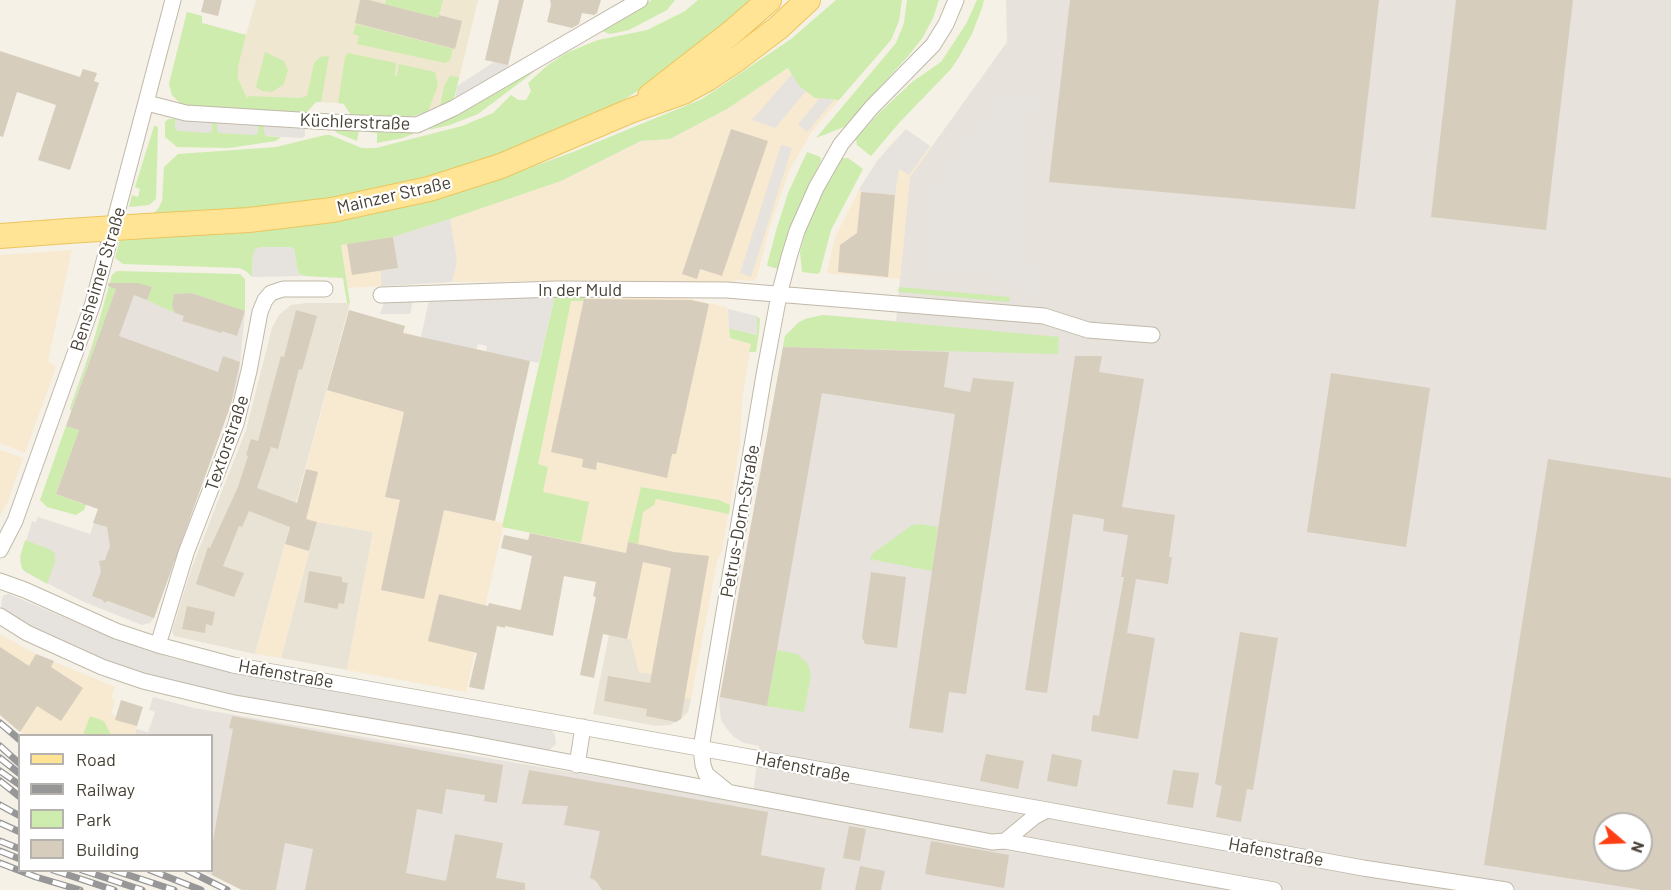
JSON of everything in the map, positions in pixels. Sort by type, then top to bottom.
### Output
[{"type":"main road","name":"Mainzer Straße","points":[[630,111],[731,33],[769,0]]},
{"type":"main road","name":"Mainzer Straße","points":[[0,236],[249,220],[332,210],[429,189],[501,166],[630,111],[682,92],[738,59],[778,28],[808,0]]},
{"type":"street","name":"Bensheimer Straße","points":[[0,550],[19,510],[93,303],[173,0]]},
{"type":"street","name":"Küchlerstraße","points":[[147,104],[186,113],[417,125],[454,108],[640,0]]},
{"type":"street","name":"Petrus-Dorn-Straße","points":[[701,748],[779,295],[797,231],[831,160],[854,127],[933,45],[946,24],[956,0]]},
{"type":"street","name":"Textorstraße","points":[[158,645],[186,553],[236,424],[249,371],[258,318],[265,300],[271,293],[283,289],[325,289]]},
{"type":"street","name":"In der Muld","points":[[381,295],[556,289],[727,291],[779,295]]},
{"type":"street","points":[[779,295],[1044,316],[1088,330],[1152,335]]},
{"type":"street","name":"Hafenstraße","points":[[0,581],[116,630],[158,645],[233,665],[1363,868],[1506,890]]},
{"type":"street","name":"Hafenstraße","points":[[0,616],[27,633],[72,655],[142,681],[187,693],[992,842],[1005,841],[1274,890]]},
{"type":"street","points":[[577,765],[583,727]]},
{"type":"street","name":"Hafenstraße","points":[[701,748],[706,774],[729,792]]},
{"type":"street","points":[[1005,841],[1034,817],[1047,810]]},
{"type":"shaded area","points":[[256,0],[478,0],[454,99],[409,118],[351,115],[343,103],[316,102],[306,113],[181,104],[172,95],[169,84],[187,12],[202,16],[202,23],[246,35]]},
{"type":"shaded area","points":[[1006,0],[1671,0],[1671,890],[242,890],[205,872],[213,872],[213,734],[135,734],[136,729],[148,732],[155,712],[149,710],[153,697],[194,708],[752,803],[759,746],[744,743],[734,737],[721,720],[719,701],[785,336],[805,319],[823,315],[896,321],[910,177],[1007,42]]},
{"type":"shaded area","points":[[494,62],[509,65],[507,71],[455,102],[457,86]]},
{"type":"shaded area","points":[[789,68],[815,98],[839,100],[811,133],[790,169],[769,229],[757,277],[753,281],[737,280],[720,286],[557,281],[452,282],[348,288],[341,245],[450,219],[561,181],[642,141],[670,139],[727,109]]},
{"type":"shaded area","points":[[792,74],[799,86],[806,91],[775,128],[752,120]]},
{"type":"shaded area","points":[[991,92],[1034,98],[1021,209],[1039,295],[1019,290],[1013,278],[924,270],[935,184],[988,113]]},
{"type":"shaded area","points":[[820,98],[834,100],[807,132],[798,124]]},
{"type":"shaded area","points":[[176,119],[212,121],[212,131],[209,133],[178,131],[175,128]]},
{"type":"shaded area","points":[[217,121],[258,124],[258,133],[255,135],[219,133]]},
{"type":"shaded area","points":[[264,124],[305,126],[305,136],[302,138],[266,136]]},
{"type":"shaded area","points":[[906,129],[931,148],[910,178],[900,279],[827,273],[835,237],[861,186],[888,147]]},
{"type":"shaded area","points":[[906,129],[930,146],[909,175],[899,169],[895,195],[861,192],[859,190],[861,186],[877,161]]},
{"type":"shaded area","points":[[781,145],[792,148],[751,277],[740,273]]},
{"type":"shaded area","points":[[450,219],[457,261],[452,282],[381,286],[381,271],[398,268],[393,237]]},
{"type":"shaded area","points":[[261,247],[294,249],[298,273],[304,276],[252,277],[253,254],[255,249]]},
{"type":"shaded area","points":[[72,250],[48,361],[56,367],[25,453],[0,443],[0,255]]},
{"type":"shaded area","points":[[117,271],[163,284],[245,285],[245,311],[238,385],[154,618],[150,623],[142,625],[84,602],[25,572],[20,562],[32,521],[36,522],[38,517],[90,534],[121,445],[66,426],[103,313],[112,275]]},
{"type":"shaded area","points":[[555,295],[676,296],[727,307],[730,338],[751,344],[730,505],[691,699],[649,691],[652,674],[639,672],[631,639],[609,635],[626,553],[503,527],[466,692],[347,670],[373,532],[317,522],[281,658],[255,654],[349,310],[405,326],[403,332],[421,337],[385,497],[503,523]]},
{"type":"shaded area","points":[[555,295],[539,363],[486,352],[487,346],[478,344],[476,350],[421,337],[429,300]]},
{"type":"shaded area","points":[[413,301],[410,314],[380,314],[384,303]]},
{"type":"shaded area","points":[[350,303],[255,654],[174,636],[172,631],[192,567],[246,430],[272,328],[279,315],[291,305]]},
{"type":"shaded area","points":[[728,309],[757,316],[757,335],[729,328]]},
{"type":"shaded area","points":[[0,450],[23,458],[7,504],[0,515]]},
{"type":"shaded area","points":[[317,522],[373,532],[347,670],[281,658]]},
{"type":"shaded area","points":[[9,594],[115,639],[171,658],[235,672],[550,729],[555,734],[556,744],[548,751],[235,696],[151,677],[108,662],[28,626],[1,607],[4,595]]},
{"type":"shaded area","points":[[0,634],[36,654],[115,687],[111,698],[115,700],[111,714],[116,716],[115,720],[137,726],[135,734],[24,734],[0,715]]},
{"type":"shaded area","points":[[609,635],[631,639],[639,672],[652,674],[649,691],[691,699],[688,712],[681,719],[670,725],[656,726],[593,714]]},
{"type":"green space","points":[[386,0],[443,0],[438,18],[385,4]]},
{"type":"green space","points":[[652,0],[675,0],[667,10],[629,30],[610,34],[600,30]]},
{"type":"green space","points":[[698,0],[759,0],[666,73],[625,99],[560,133],[442,177],[297,205],[152,214],[162,201],[164,167],[178,154],[276,147],[325,135],[362,148],[376,148],[462,126],[493,113],[511,95],[518,100],[526,100],[531,91],[528,83],[566,53],[598,40],[647,30],[685,11]]},
{"type":"green space","points":[[836,0],[902,0],[899,21],[891,40],[839,100],[815,98],[799,86],[788,68],[727,109],[670,139],[641,141],[561,181],[450,219],[393,237],[341,245],[350,303],[347,303],[343,278],[304,276],[298,273],[294,249],[289,247],[253,254],[252,277],[239,268],[123,264],[115,258],[120,239],[358,217],[427,202],[477,187],[573,152],[702,99],[791,39]]},
{"type":"green space","points":[[907,0],[939,0],[923,37],[844,127],[816,138],[896,43],[904,23]]},
{"type":"green space","points":[[977,0],[984,0],[982,8],[972,34],[951,69],[871,156],[857,145],[856,139],[878,114],[912,82],[941,62],[966,24]]},
{"type":"green space","points":[[187,12],[202,16],[202,23],[246,35],[238,67],[238,79],[247,98],[250,96],[300,98],[307,96],[314,63],[320,57],[329,56],[321,102],[316,102],[306,113],[181,104],[172,95],[169,84]]},
{"type":"green space","points":[[356,24],[453,49],[450,60],[445,63],[357,44],[359,36],[353,34]]},
{"type":"green space","points":[[265,52],[284,61],[288,70],[284,84],[272,92],[262,91],[256,87]]},
{"type":"green space","points":[[348,53],[396,63],[395,76],[397,76],[399,64],[435,72],[438,85],[428,111],[409,118],[351,115],[344,104],[338,103],[345,57]]},
{"type":"green space","points":[[539,66],[478,114],[450,125],[428,130]]},
{"type":"green space","points":[[450,76],[459,77],[454,99],[440,107],[444,86]]},
{"type":"green space","points":[[168,119],[176,119],[175,128],[212,130],[212,121],[258,133],[258,124],[264,124],[266,136],[281,137],[276,141],[229,148],[177,147],[165,137],[165,122]]},
{"type":"green space","points":[[154,126],[158,129],[156,199],[149,205],[129,207],[132,195],[138,197],[140,189],[135,187]]},
{"type":"green space","points":[[333,128],[415,133],[377,143],[377,133],[359,131],[357,141],[337,133]]},
{"type":"green space","points":[[807,152],[818,156],[821,161],[798,208],[778,269],[767,265],[788,193]]},
{"type":"green space","points":[[842,158],[848,158],[863,169],[831,230],[820,272],[818,274],[802,272],[800,252],[805,234],[821,194]]},
{"type":"green space","points":[[117,271],[240,274],[245,279],[245,311],[191,293],[174,294],[172,306],[175,313],[147,300],[151,287],[138,283],[118,283],[71,411],[70,408],[91,350],[112,275]]},
{"type":"green space","points":[[899,287],[1010,297],[1009,302],[898,292]]},
{"type":"green space","points":[[555,295],[585,296],[584,301],[571,301],[538,464],[548,467],[543,492],[589,502],[581,543],[502,527]]},
{"type":"green space","points":[[823,315],[1059,337],[1058,354],[783,347],[785,336],[798,323]]},
{"type":"green space","points":[[757,316],[760,319],[756,352],[749,352],[751,344],[730,338],[729,328],[757,335]]},
{"type":"green space","points":[[66,426],[79,430],[56,494],[83,504],[97,465],[99,466],[84,510],[76,515],[47,507],[40,500]]},
{"type":"green space","points":[[641,487],[719,500],[730,505],[729,514],[656,499],[654,505],[643,512],[638,544],[628,542]]},
{"type":"green space","points":[[912,525],[938,527],[932,571],[870,559],[872,554]]},
{"type":"green space","points":[[25,540],[49,549],[55,554],[55,561],[47,584],[22,569],[20,557]]},
{"type":"green space","points":[[777,650],[797,654],[808,664],[811,675],[804,712],[767,706]]},
{"type":"green space","points":[[90,716],[104,721],[110,734],[83,734]]},
{"type":"building","points":[[204,0],[222,0],[218,16],[201,12]]},
{"type":"building","points":[[360,0],[369,0],[438,18],[439,15],[462,21],[455,49],[355,23]]},
{"type":"building","points":[[499,0],[524,0],[508,65],[485,60]]},
{"type":"building","points":[[550,0],[601,0],[597,13],[594,15],[582,13],[579,24],[572,28],[547,22]]},
{"type":"building","points":[[1070,0],[1379,0],[1355,209],[1049,182]]},
{"type":"building","points":[[1456,0],[1573,0],[1546,230],[1431,217]]},
{"type":"building","points":[[0,51],[80,77],[83,69],[97,73],[94,81],[99,83],[70,170],[38,160],[56,105],[17,92],[3,137],[0,136]]},
{"type":"building","points":[[731,129],[768,141],[722,276],[700,269],[697,279],[682,274]]},
{"type":"building","points":[[861,192],[895,195],[888,277],[838,272],[840,245],[857,233]]},
{"type":"building","points":[[393,237],[398,268],[352,275],[347,244]]},
{"type":"building","points":[[108,283],[138,283],[152,287],[147,300],[134,295],[119,336],[218,372],[223,356],[240,362],[231,404],[154,618],[108,601],[104,603],[103,600],[92,596],[101,572],[99,561],[105,560],[110,546],[107,527],[93,523],[98,509],[56,494],[79,430],[66,426],[116,289],[108,286]]},
{"type":"building","points":[[191,293],[245,311],[237,336],[182,321],[184,316],[175,313],[172,306],[174,294]]},
{"type":"building","points":[[584,299],[691,300],[709,304],[676,454],[672,454],[667,478],[597,462],[596,470],[582,467],[583,459],[551,452]]},
{"type":"building","points":[[296,310],[317,316],[302,370],[299,369],[278,449],[271,447],[257,488],[297,503],[306,469],[318,472],[306,519],[317,522],[309,551],[285,544],[290,527],[249,511],[242,527],[239,526],[223,566],[244,573],[234,597],[196,584],[208,547],[210,548],[238,487],[251,439],[258,441]]},
{"type":"building","points":[[349,310],[405,326],[403,333],[530,361],[495,521],[444,510],[424,599],[381,590],[400,500],[385,497],[404,412],[327,390]]},
{"type":"building","points":[[783,347],[949,352],[944,387],[970,392],[973,378],[1014,382],[966,694],[949,692],[943,733],[909,728],[955,414],[822,393],[767,706],[720,697]]},
{"type":"building","points":[[1075,356],[1102,356],[1099,372],[1144,379],[1122,507],[1175,515],[1168,584],[1136,579],[1127,633],[1155,638],[1138,739],[1091,731],[1093,715],[1099,716],[1124,577],[1121,577],[1128,535],[1103,531],[1104,519],[1073,514],[1047,693],[1025,690]]},
{"type":"building","points":[[1331,373],[1430,388],[1406,547],[1307,532]]},
{"type":"building","points":[[1548,459],[1671,478],[1671,890],[1643,890],[1484,865]]},
{"type":"building","points":[[530,533],[626,553],[628,542],[674,552],[709,556],[681,719],[676,722],[646,716],[647,709],[604,701],[608,676],[650,683],[671,568],[643,562],[627,639],[603,634],[594,678],[580,675],[596,597],[593,596],[596,582],[564,576],[553,636],[497,626],[484,690],[469,687],[477,653],[428,641],[439,594],[488,606],[489,603],[521,609],[532,556],[501,548],[504,535],[528,540]]},
{"type":"building","points":[[309,571],[342,577],[342,582],[348,583],[344,604],[339,603],[337,609],[304,602]]},
{"type":"building","points":[[871,572],[906,577],[897,648],[865,644],[862,637]]},
{"type":"building","points":[[187,606],[215,612],[212,626],[206,624],[205,633],[182,629]]},
{"type":"building","points":[[1240,632],[1278,638],[1253,790],[1247,789],[1241,822],[1216,817],[1222,786],[1215,784]]},
{"type":"building","points":[[0,647],[29,666],[36,654],[54,661],[51,667],[83,688],[61,721],[37,706],[20,732],[0,715]]},
{"type":"building","points":[[121,700],[143,707],[137,726],[115,720]]},
{"type":"building","points":[[232,716],[503,765],[497,803],[484,801],[485,795],[446,789],[442,814],[417,809],[406,873],[446,881],[455,834],[503,843],[496,878],[525,883],[525,890],[305,890],[313,849],[285,843],[276,890],[242,890],[212,875],[213,840],[233,729],[229,728]]},
{"type":"building","points":[[986,754],[1024,761],[1018,789],[980,781]]},
{"type":"building","points":[[1052,754],[1082,760],[1077,787],[1047,781]]},
{"type":"building","points":[[529,770],[768,812],[761,855],[825,868],[821,890],[602,890],[596,881],[590,878],[600,831],[564,825],[568,806],[522,804]]},
{"type":"building","points":[[1173,770],[1199,773],[1193,808],[1167,804]]},
{"type":"building","points":[[849,826],[866,829],[860,861],[843,858]]},
{"type":"building","points":[[931,841],[1009,855],[1004,888],[925,874]]},
{"type":"building","points":[[860,866],[885,871],[881,890],[855,890]]},
{"type":"railway","points":[[0,723],[18,738]]},
{"type":"railway","points":[[0,746],[18,762]]},
{"type":"railway","points":[[0,758],[18,772]]},
{"type":"railway","points":[[0,771],[18,784]]},
{"type":"railway","points":[[0,781],[18,795]]},
{"type":"railway","points":[[0,805],[18,815]]},
{"type":"railway","points":[[0,823],[18,831]]},
{"type":"railway","points":[[0,841],[18,848]]},
{"type":"railway","points":[[0,851],[18,858]]},
{"type":"railway","points":[[0,863],[18,870]]},
{"type":"railway","points":[[23,872],[80,890]]},
{"type":"railway","points":[[59,872],[114,890]]},
{"type":"railway","points":[[88,872],[142,890]]},
{"type":"railway","points":[[119,872],[174,890]]},
{"type":"railway","points":[[155,872],[201,890]]},
{"type":"railway","points":[[191,872],[227,890]]}]
